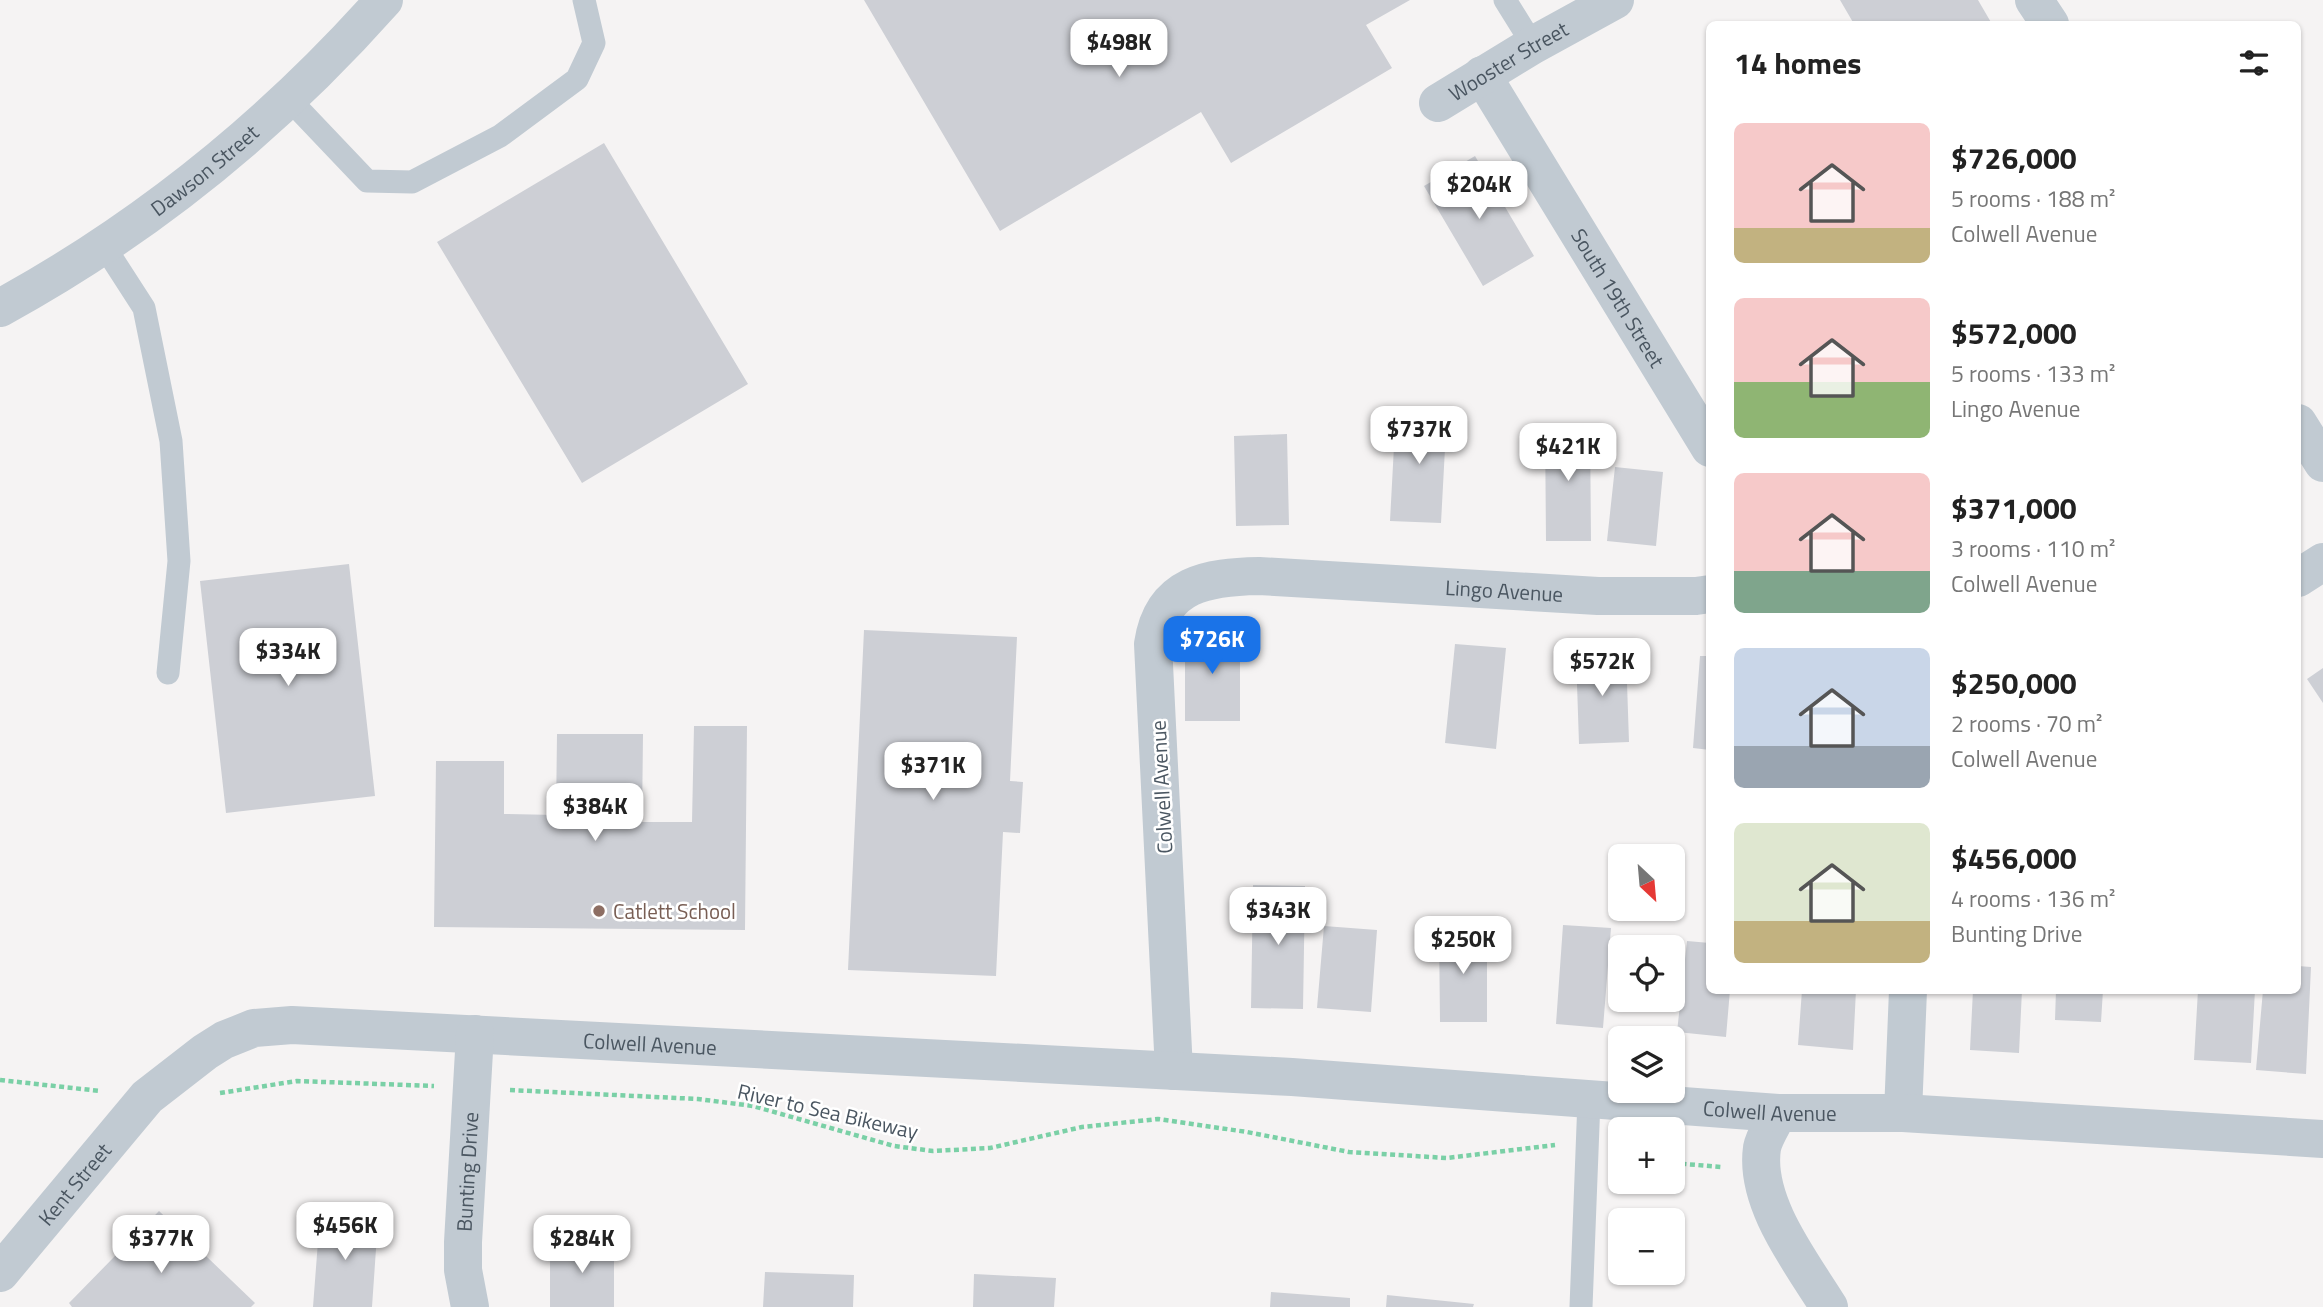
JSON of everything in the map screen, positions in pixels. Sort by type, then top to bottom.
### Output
[{"type":"street","name":"Dawson Street","points":[[0,308],[104,246],[155,211],[222,158],[289,99],[384,0]]},
{"type":"street","name":"Wooster Street","points":[[1438,103],[1533,45],[1615,0]]},
{"type":"street","points":[[2034,0],[2048,21]]},
{"type":"street","name":"South 19th Street","points":[[1482,75],[1706,442]]},
{"type":"street","points":[[2301,428],[2323,463]]},
{"type":"street","points":[[2301,576],[2323,562]]},
{"type":"street","name":"Colwell Avenue","points":[[1174,1071],[1153,644],[1155,631],[1166,607],[1190,586],[1222,577],[1299,578]]},
{"type":"street","name":"Lingo Avenue","points":[[1299,578],[1598,596],[1706,594]]},
{"type":"street","points":[[1903,1113],[1908,994]]},
{"type":"street","name":"Colwell Avenue","points":[[148,1097],[205,1052],[225,1040],[254,1028],[292,1025],[1292,1077],[1778,1113],[1903,1113],[2323,1139]]},
{"type":"street","name":"Bunting Drive","points":[[470,1307],[463,1270],[463,1242],[475,1034]]},
{"type":"street","name":"Kent Street","points":[[0,1273],[148,1097]]},
{"type":"street","points":[[1778,1113],[1762,1147],[1766,1192],[1778,1223],[1829,1307]]},
{"type":"lane","points":[[289,99],[367,181],[412,182],[500,136],[577,79],[594,43],[584,0]]},
{"type":"lane","points":[[1505,0],[1533,45]]},
{"type":"lane","points":[[104,246],[144,308],[171,441],[179,561],[168,673]]},
{"type":"lane","points":[[1581,1307],[1589,1100]]},
{"type":"path","points":[[0,1080],[148,1097]]},
{"type":"path","name":"River to Sea Bikeway","points":[[218,1093],[297,1081],[698,1099],[753,1106],[894,1146],[933,1151],[990,1148],[1082,1127],[1158,1119],[1361,1153],[1447,1158],[1572,1143],[1586,1147]]},
{"type":"building","points":[[864,0],[1410,0],[1366,25],[1392,68],[1231,163],[1201,112],[1000,231]]},
{"type":"building","points":[[1840,0],[1978,0],[1990,21],[1852,21]]},
{"type":"building","points":[[604,143],[748,384],[582,483],[437,242]]},
{"type":"building","points":[[1475,156],[1534,256],[1483,286],[1424,186]]},
{"type":"building","points":[[1396,409],[1447,411],[1441,523],[1390,521]]},
{"type":"building","points":[[1545,424],[1590,424],[1591,541],[1546,541]]},
{"type":"building","points":[[1287,434],[1289,525],[1236,526],[1234,436]]},
{"type":"building","points":[[1615,467],[1663,472],[1656,546],[1607,541]]},
{"type":"building","points":[[349,564],[375,796],[226,813],[200,581]]},
{"type":"building","points":[[864,630],[1017,637],[1010,781],[1023,782],[1020,833],[1003,832],[996,976],[848,970]]},
{"type":"building","points":[[1185,630],[1240,630],[1240,721],[1185,721]]},
{"type":"building","points":[[1455,644],[1506,648],[1496,749],[1445,743]]},
{"type":"building","points":[[1626,653],[1629,742],[1579,744],[1576,654]]},
{"type":"building","points":[[1700,656],[1706,656],[1706,750],[1693,748]]},
{"type":"building","points":[[2323,668],[2323,703],[2307,679]]},
{"type":"building","points":[[694,726],[747,726],[745,930],[434,927],[436,761],[504,761],[504,814],[556,815],[557,734],[643,734],[642,822],[692,822]]},
{"type":"building","points":[[1253,885],[1305,886],[1303,1009],[1251,1008]]},
{"type":"building","points":[[1563,925],[1611,928],[1610,935],[1608,935],[1603,1028],[1556,1024]]},
{"type":"building","points":[[1324,926],[1377,930],[1371,1012],[1317,1008]]},
{"type":"building","points":[[1487,929],[1487,1022],[1440,1022],[1439,930]]},
{"type":"building","points":[[1687,941],[1706,943],[1706,994],[1730,994],[1726,1037],[1685,1033],[1685,1026],[1678,1026],[1679,1012],[1685,1012]]},
{"type":"building","points":[[2301,966],[2311,967],[2306,1074],[2256,1070],[2263,994],[2301,994]]},
{"type":"building","points":[[1802,994],[1856,994],[1853,1050],[1798,1045]]},
{"type":"building","points":[[1973,994],[2022,994],[2019,1053],[1970,1050]]},
{"type":"building","points":[[2056,994],[2103,994],[2101,1022],[2055,1020]]},
{"type":"building","points":[[2198,994],[2255,994],[2251,1063],[2194,1060]]},
{"type":"building","points":[[159,1211],[255,1303],[251,1307],[72,1307],[69,1303]]},
{"type":"building","points":[[320,1215],[378,1220],[372,1307],[313,1307]]},
{"type":"building","points":[[614,1243],[614,1307],[550,1307],[550,1244]]},
{"type":"building","points":[[765,1272],[854,1275],[853,1307],[763,1307]]},
{"type":"building","points":[[974,1274],[1056,1278],[1054,1307],[973,1307]]},
{"type":"building","points":[[1271,1292],[1350,1298],[1350,1307],[1270,1307]]},
{"type":"building","points":[[1387,1295],[1474,1304],[1473,1307],[1386,1307]]},
{"type":"place","name":"Catlett School","points":[[599,911]]}]
